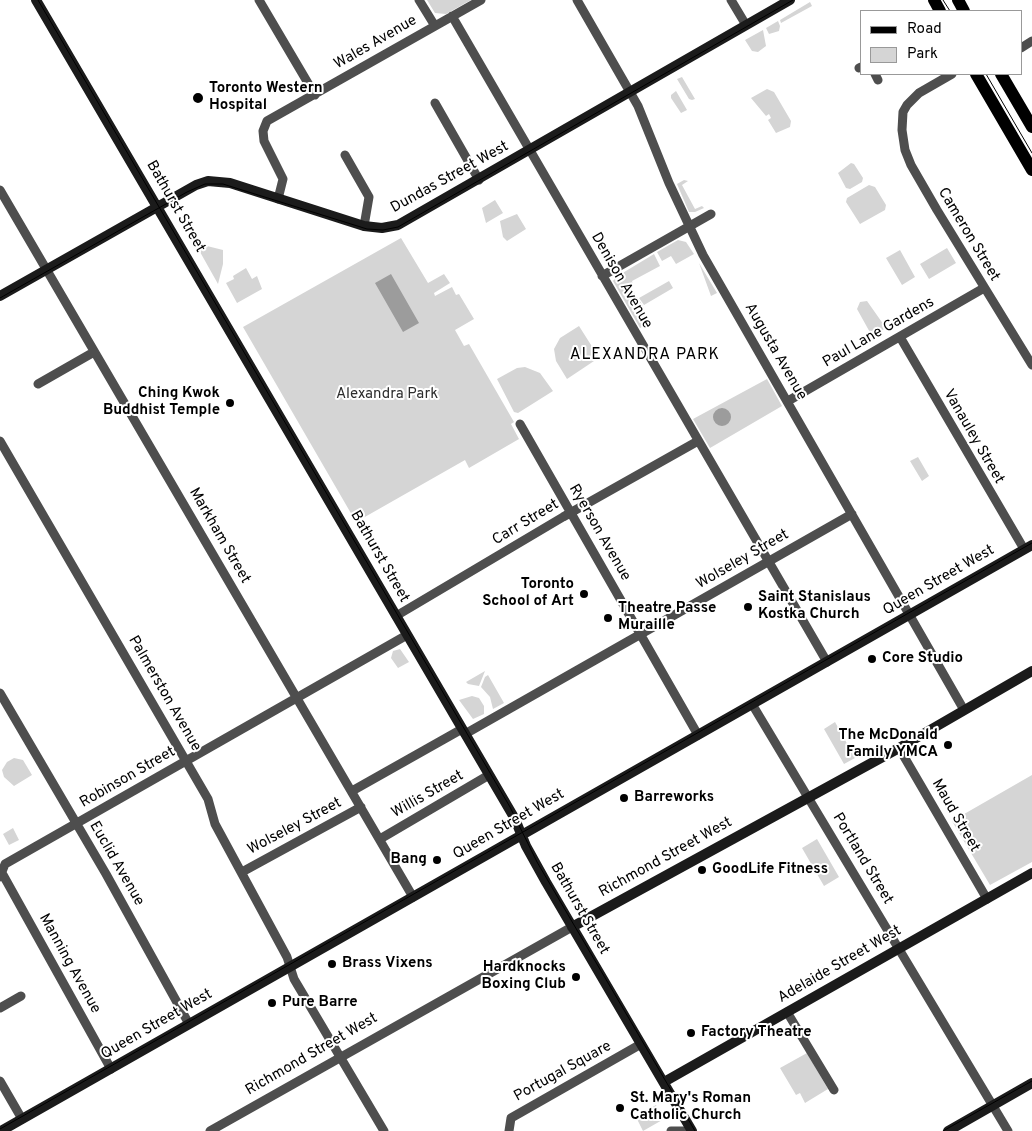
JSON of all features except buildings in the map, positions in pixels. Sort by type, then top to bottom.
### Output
[{"type":"main road","name":"Bathurst Street","points":[[36,0],[515,819],[521,835],[572,927],[692,1131]]},
{"type":"main road","name":"Dundas Street West","points":[[0,296],[196,185],[213,180],[364,226],[382,228],[398,225],[790,0]]},
{"type":"main road","points":[[977,75],[1032,170]]},
{"type":"main road","points":[[1002,75],[1032,128]]},
{"type":"main road","name":"Queen Street West","points":[[1,1131],[1028,547]]},
{"type":"main road","name":"Richmond Street West","points":[[572,927],[1031,674]]},
{"type":"main road","name":"Adelaide Street West","points":[[664,1082],[1032,873]]},
{"type":"main road","points":[[948,1131],[1032,1083]]},
{"type":"street","points":[[259,0],[315,94]]},
{"type":"street","points":[[419,0],[435,26]]},
{"type":"street","name":"Wales Avenue","points":[[278,199],[283,179],[264,141],[263,129],[268,121],[481,0]]},
{"type":"street","name":"Augusta Avenue","points":[[577,0],[631,92],[689,226],[964,710]]},
{"type":"street","points":[[731,0],[746,25]]},
{"type":"street","name":"Denison Avenue","points":[[452,16],[827,662]]},
{"type":"street","name":"Cameron Street","points":[[950,75],[914,97],[903,112],[902,140],[911,165],[1032,365]]},
{"type":"street","points":[[435,103],[478,180]]},
{"type":"street","points":[[345,155],[369,197],[364,226]]},
{"type":"street","name":"Markham Street","points":[[0,190],[48,269],[94,352],[413,898]]},
{"type":"street","points":[[602,276],[711,214]]},
{"type":"street","name":"Paul Lane Gardens","points":[[788,401],[984,288]]},
{"type":"street","name":"Vanauley Street","points":[[900,337],[1028,547]]},
{"type":"street","points":[[38,384],[94,352]]},
{"type":"street","name":"Ryerson Avenue","points":[[520,424],[642,634],[698,735]]},
{"type":"street","name":"Palmerston Avenue","points":[[0,441],[208,799],[215,824],[287,957],[294,979],[384,1131]]},
{"type":"street","name":"Carr Street","points":[[396,616],[571,512],[698,441]]},
{"type":"street","name":"Wolseley Street","points":[[352,791],[642,634],[852,514]]},
{"type":"street","name":"Robinson Street","points":[[1,875],[5,864],[407,635]]},
{"type":"street","name":"Euclid Avenue","points":[[0,693],[76,823],[189,1024]]},
{"type":"street","name":"Portland Street","points":[[752,704],[810,797],[1008,1131]]},
{"type":"street","name":"Maud Street","points":[[899,748],[986,899]]},
{"type":"street","name":"Willis Street","points":[[380,839],[489,775]]},
{"type":"street","name":"Wolseley Street","points":[[242,872],[361,807]]},
{"type":"street","name":"Manning Avenue","points":[[1,875],[111,1069]]},
{"type":"street","name":"Richmond Street West","points":[[210,1131],[340,1056],[572,927]]},
{"type":"street","points":[[0,1008],[20,996]]},
{"type":"street","points":[[787,1012],[834,1090]]},
{"type":"street","name":"Portugal Square","points":[[509,1131],[511,1118],[641,1044]]},
{"type":"street","points":[[0,1081],[22,1119]]},
{"type":"street","points":[[671,1131],[692,1131]]},
{"type":"green space","points":[[427,0],[471,0],[446,14],[435,13]]},
{"type":"green space","points":[[810,2],[812,6],[781,23],[780,20]]},
{"type":"green space","points":[[778,21],[779,31],[769,34],[766,28]]},
{"type":"green space","points":[[763,30],[766,46],[758,52],[752,51],[745,40]]},
{"type":"green space","points":[[682,77],[695,99],[689,99],[677,79]]},
{"type":"green space","points":[[767,89],[774,92],[791,121],[790,127],[776,133],[768,120],[771,118],[769,114],[766,116],[751,98]]},
{"type":"green space","points":[[676,91],[687,110],[681,113],[671,98],[671,95]]},
{"type":"green space","points":[[851,163],[854,164],[863,178],[862,182],[850,189],[846,188],[838,173]]},
{"type":"green space","points":[[684,180],[688,181],[682,185],[695,209],[702,206],[704,208],[695,212],[689,212],[677,184]]},
{"type":"green space","points":[[869,185],[875,187],[886,205],[885,210],[860,224],[846,202],[847,198]]},
{"type":"green space","points":[[495,200],[503,213],[486,223],[482,208]]},
{"type":"green space","points":[[517,214],[526,229],[507,241],[503,237],[500,221]]},
{"type":"green space","name":"Alexandra Park","points":[[401,238],[428,283],[444,274],[450,283],[434,293],[435,296],[452,287],[456,295],[459,294],[474,319],[455,330],[464,346],[469,344],[514,422],[511,424],[519,439],[469,468],[465,460],[356,522],[243,327]]},
{"type":"green space","points":[[678,240],[686,242],[694,254],[676,264],[671,256],[662,261],[657,252]]},
{"type":"green space","points":[[195,243],[223,250],[223,264],[218,284]]},
{"type":"green space","points":[[947,248],[956,263],[929,279],[920,264]]},
{"type":"green space","points":[[900,250],[915,277],[902,285],[886,258]]},
{"type":"green space","points":[[654,254],[660,266],[632,281],[633,284],[630,286],[643,306],[640,308],[649,323],[640,328],[613,281],[616,277]]},
{"type":"green space","points":[[699,263],[717,293],[711,296]]},
{"type":"green space","points":[[246,268],[252,279],[257,276],[262,289],[237,303],[226,283],[234,279],[233,276]]},
{"type":"green space","points":[[669,281],[673,288],[644,305],[639,298]]},
{"type":"green space","points":[[867,301],[886,328],[872,336],[857,309],[860,302]]},
{"type":"green space","points":[[579,326],[598,356],[597,359],[567,379],[556,361],[554,349],[560,338]]},
{"type":"green space","points":[[525,367],[540,373],[553,391],[518,413],[514,412],[497,379],[517,368]]},
{"type":"green space","points":[[767,379],[782,406],[710,448],[693,419]]},
{"type":"green space","points":[[918,457],[929,476],[922,481],[910,461]]},
{"type":"green space","points":[[400,649],[409,662],[398,668],[391,658],[393,651]]},
{"type":"green space","points":[[485,671],[479,686],[466,682]]},
{"type":"green space","points":[[488,675],[504,703],[493,709],[490,697],[481,687],[485,677]]},
{"type":"green space","points":[[472,696],[479,698],[484,706],[484,714],[473,719],[459,700]]},
{"type":"green space","points":[[835,722],[855,758],[844,764],[824,729]]},
{"type":"green space","points":[[14,758],[23,760],[32,775],[14,786],[4,777],[2,770],[7,762]]},
{"type":"green space","points":[[1032,775],[1032,862],[990,885],[952,821]]},
{"type":"green space","points":[[13,828],[19,840],[9,845],[3,834]]},
{"type":"green space","points":[[817,839],[839,877],[824,886],[802,848]]},
{"type":"green space","points":[[807,1053],[828,1089],[805,1103],[800,1093],[796,1095],[780,1068]]},
{"type":"green space","points":[[656,1105],[664,1119],[643,1131],[636,1117]]},
{"type":"shaded area","points":[[391,274],[419,323],[403,332],[375,283]]},
{"type":"shaded area","points":[[722,408],[729,410],[731,417],[729,424],[722,426],[715,424],[713,417],[715,410]]},
{"type":"tram line","points":[[38,0],[510,807],[537,862],[695,1131]]},
{"type":"tram line","points":[[0,298],[187,192],[205,184],[223,184],[367,229],[383,230],[398,227],[793,0]]},
{"type":"tram line","points":[[943,0],[949,10]]},
{"type":"tram line","points":[[987,75],[1032,153]]},
{"type":"tram line","points":[[0,1129],[1032,543]]},
{"type":"tram line","points":[[943,1131],[1032,1081]]},
{"type":"place","name":"Toronto Western Hospital","points":[[198,98]]},
{"type":"place","name":"Ching Kwok Buddhist Temple","points":[[230,403]]},
{"type":"place","name":"Toronto School of Art","points":[[584,594]]},
{"type":"place","name":"Saint Stanislaus Kostka Church","points":[[748,607]]},
{"type":"place","name":"Theatre Passe Muraille","points":[[608,618]]},
{"type":"place","name":"Core Studio","points":[[872,659]]},
{"type":"place","name":"The McDonald Family YMCA","points":[[948,745]]},
{"type":"place","name":"Barreworks","points":[[624,798]]},
{"type":"place","name":"Bang","points":[[437,860]]},
{"type":"place","name":"GoodLife Fitness","points":[[702,870]]},
{"type":"place","name":"Brass Vixens","points":[[332,964]]},
{"type":"place","name":"Hardknocks Boxing Club","points":[[576,977]]},
{"type":"place","name":"Pure Barre","points":[[272,1003]]},
{"type":"place","name":"Factory Theatre","points":[[691,1033]]},
{"type":"place","name":"St. Mary's Roman Catholic Church","points":[[620,1108]]},
{"type":"district","name":"ALEXANDRA PARK","points":[[645,356]]}]
